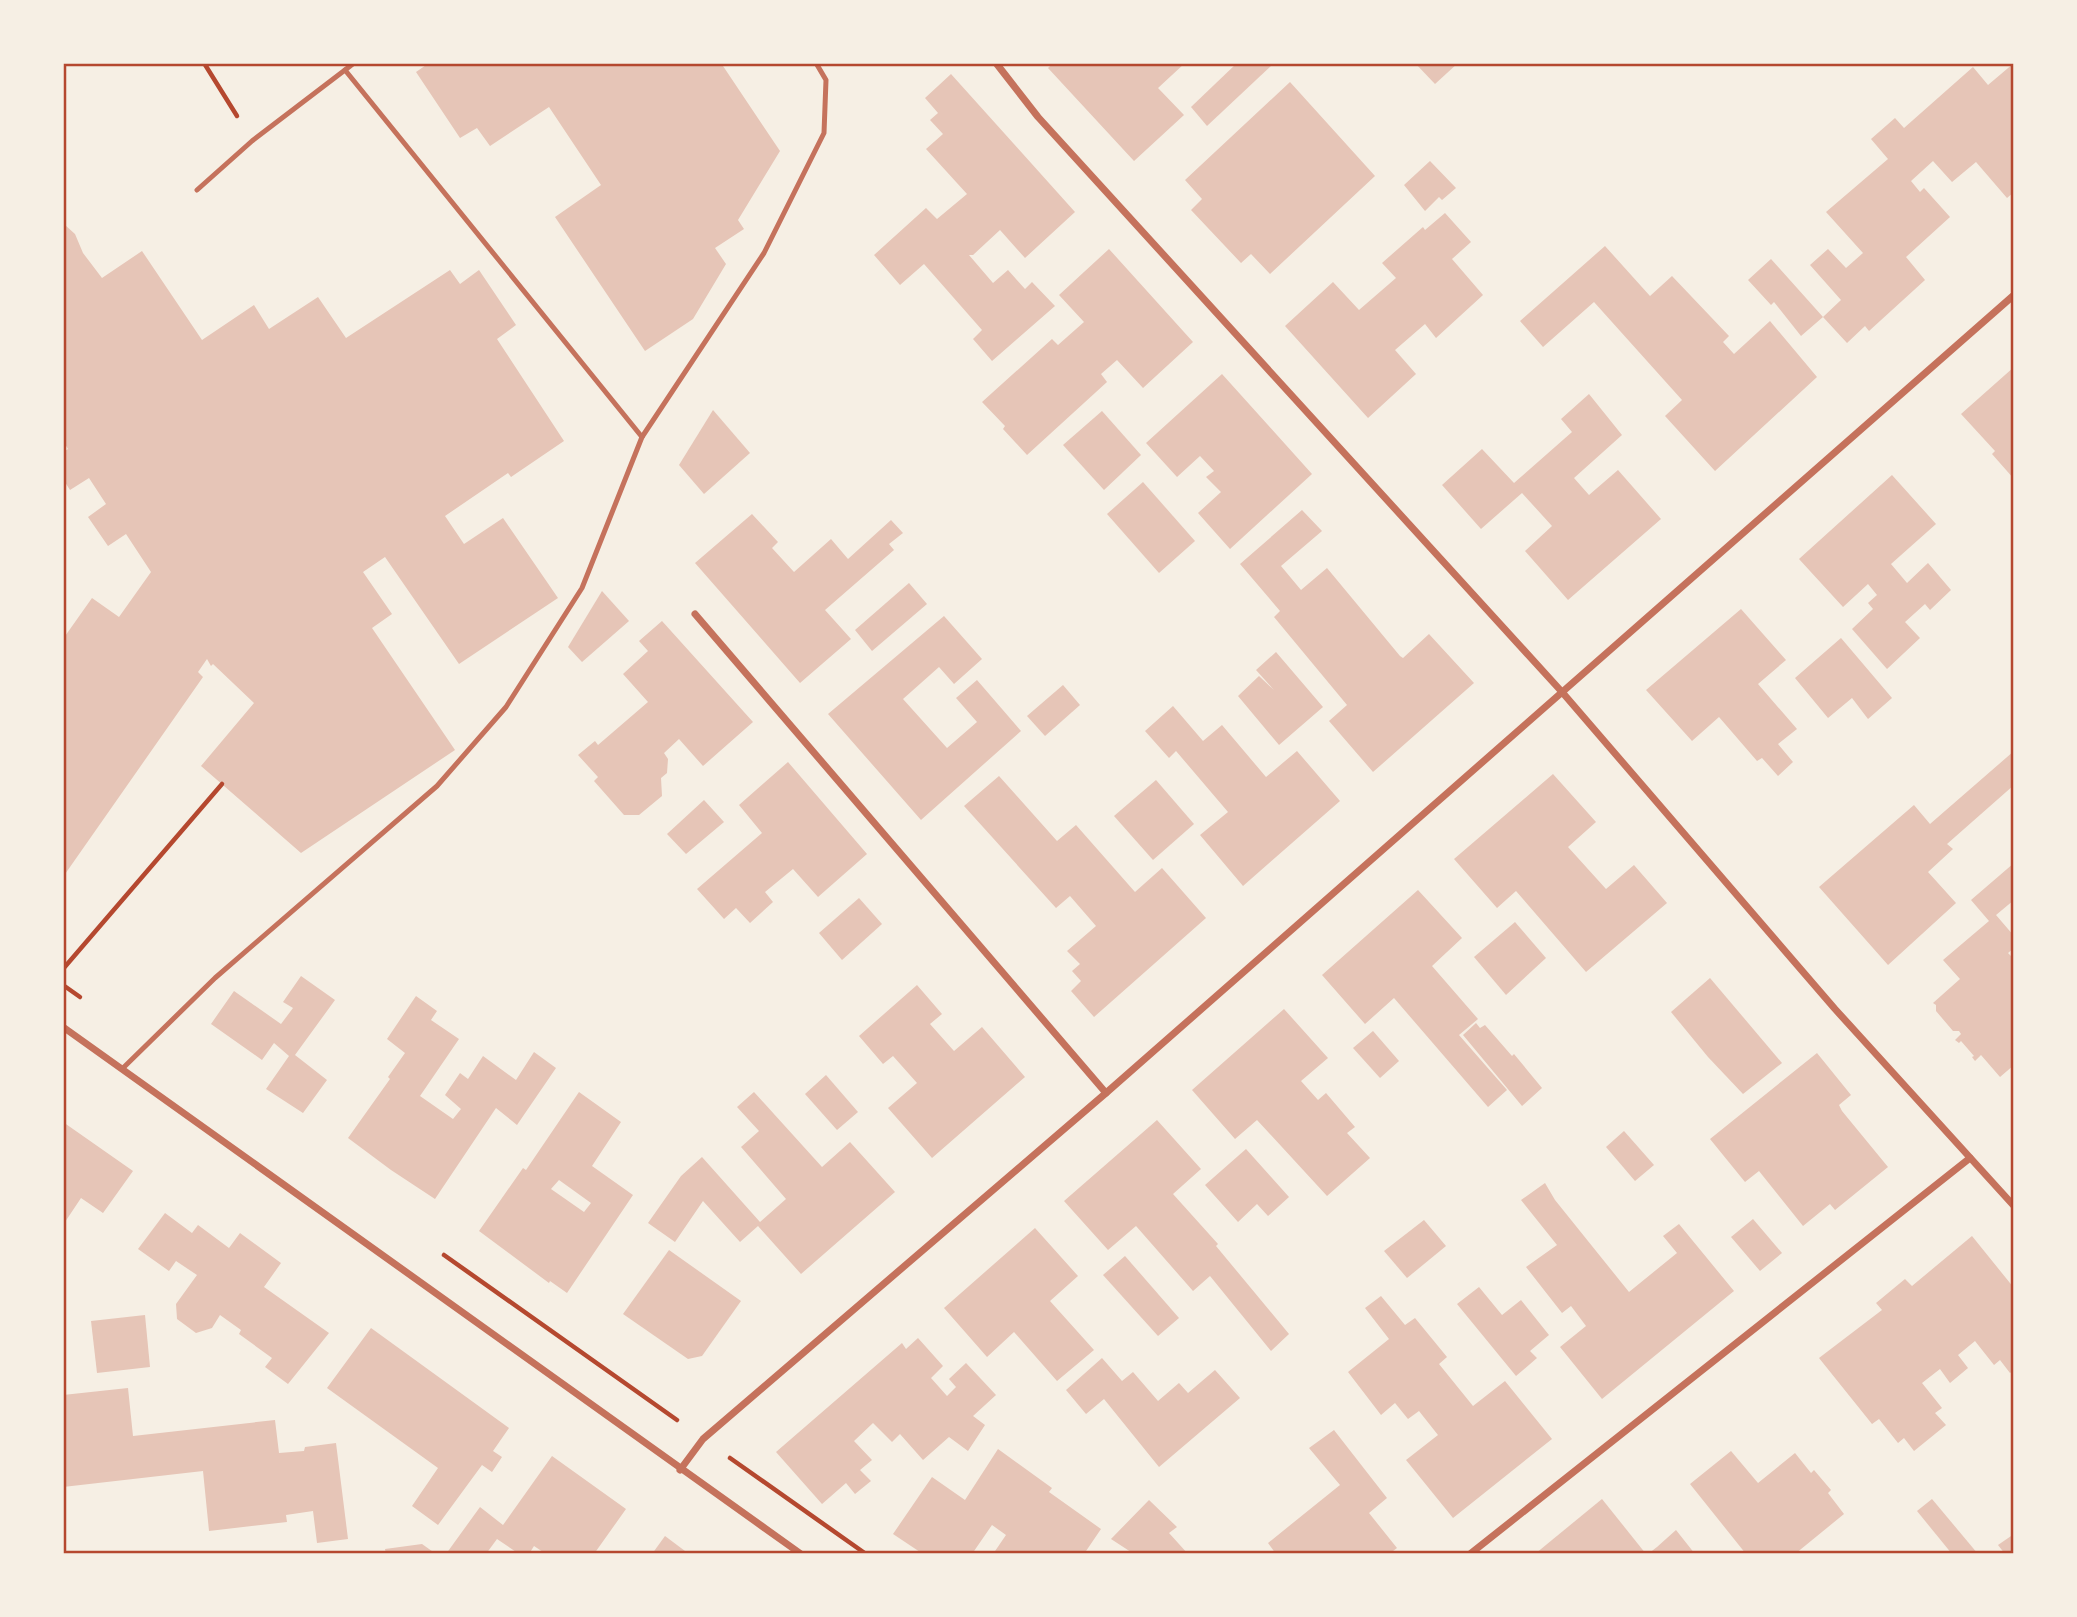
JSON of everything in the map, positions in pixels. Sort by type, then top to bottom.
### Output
[{"type":"street","points":[[996,63],[1038,117],[1562,692],[1835,1009],[2014,1206]]},
{"type":"street","points":[[680,1470],[703,1439],[1106,1093],[2014,295]]},
{"type":"street","points":[[695,614],[1106,1093]]},
{"type":"street","points":[[63,1027],[801,1554]]},
{"type":"street","points":[[1470,1554],[1970,1158]]},
{"type":"lane","points":[[197,190],[252,141],[354,63]]},
{"type":"lane","points":[[122,1069],[215,978],[438,786],[506,708],[582,588],[642,437],[764,253],[824,133],[826,80],[816,63]]},
{"type":"lane","points":[[345,70],[642,437]]},
{"type":"path","points":[[204,63],[252,141]]},
{"type":"path","points":[[63,969],[222,784]]},
{"type":"path","points":[[63,985],[84,999]]},
{"type":"path","points":[[442,1253],[866,1554]]},
{"type":"building","points":[[429,63],[721,63],[780,151],[738,220],[744,229],[715,248],[726,264],[693,319],[645,351],[555,217],[601,185],[549,107],[490,146],[477,128],[460,138],[416,72]]},
{"type":"building","points":[[1053,63],[1185,63],[1158,88],[1184,115],[1134,161],[1048,68]]},
{"type":"building","points":[[1237,63],[1274,63],[1207,126],[1191,107]]},
{"type":"building","points":[[1415,63],[1458,63],[1435,84]]},
{"type":"building","points":[[2014,63],[2014,192],[2007,198],[1976,162],[1952,182],[1933,161],[1911,181],[1920,192],[1924,188],[1950,217],[1906,257],[1925,280],[1869,331],[1865,326],[1847,343],[1823,317],[1841,300],[1810,265],[1828,249],[1846,268],[1863,253],[1826,212],[1888,159],[1871,139],[1895,118],[1904,128],[1973,67],[1988,85]]},
{"type":"building","points":[[951,74],[1075,212],[1025,258],[1000,230],[973,255],[969,255],[993,283],[1008,270],[1025,289],[1032,282],[1055,306],[992,361],[973,339],[982,330],[924,264],[900,285],[874,255],[926,208],[937,219],[967,194],[926,149],[943,134],[930,120],[938,113],[925,98]]},
{"type":"building","points":[[1290,82],[1375,176],[1270,274],[1251,254],[1241,263],[1191,210],[1202,199],[1185,180]]},
{"type":"building","points":[[1430,161],[1456,188],[1442,200],[1439,197],[1425,211],[1404,185]]},
{"type":"building","points":[[1445,213],[1471,242],[1452,259],[1483,295],[1436,338],[1425,324],[1395,350],[1416,374],[1368,418],[1285,326],[1333,282],[1359,310],[1396,278],[1382,263],[1423,227],[1425,230]]},
{"type":"building","points":[[65,225],[75,234],[83,253],[102,278],[142,251],[202,340],[254,305],[269,329],[318,297],[346,338],[450,270],[460,284],[479,270],[516,325],[497,339],[564,441],[511,477],[508,473],[445,516],[464,544],[503,518],[558,598],[459,664],[385,557],[363,572],[392,614],[372,628],[455,750],[301,853],[201,766],[254,703],[213,664],[211,666],[207,659],[198,672],[203,677],[63,877],[63,639],[92,598],[119,617],[151,572],[126,534],[108,546],[88,517],[106,504],[89,478],[70,490],[63,479],[63,452],[68,449],[63,441]]},
{"type":"building","points":[[1605,246],[1650,296],[1672,276],[1729,336],[1723,342],[1734,354],[1770,321],[1817,377],[1715,471],[1665,416],[1682,400],[1594,302],[1543,347],[1520,321]]},
{"type":"building","points":[[1109,249],[1193,342],[1143,388],[1117,360],[1101,374],[1107,382],[1027,455],[982,402],[1052,339],[1058,345],[1084,322],[1059,295]]},
{"type":"building","points":[[1771,259],[1823,317],[1801,336],[1774,302],[1771,305],[1748,280]]},
{"type":"building","points":[[2014,367],[2014,479],[1992,454],[1995,451],[1961,414]]},
{"type":"building","points":[[1222,374],[1312,474],[1230,549],[1198,513],[1221,492],[1206,477],[1214,471],[1200,456],[1177,477],[1146,443]]},
{"type":"building","points":[[1589,394],[1622,435],[1574,478],[1589,495],[1618,470],[1661,519],[1568,600],[1525,551],[1552,526],[1522,493],[1481,529],[1442,485],[1482,449],[1514,483],[1572,432],[1561,419]]},
{"type":"building","points":[[713,410],[750,453],[704,494],[679,465]]},
{"type":"building","points":[[1102,411],[1141,455],[1104,490],[1063,445]]},
{"type":"building","points":[[1892,475],[1936,524],[1891,564],[1907,583],[1928,563],[1951,590],[1930,610],[1925,604],[1905,622],[1920,638],[1887,669],[1852,629],[1873,609],[1868,603],[1877,595],[1868,584],[1843,607],[1799,559]]},
{"type":"building","points":[[1143,482],[1195,541],[1159,573],[1107,514]]},
{"type":"building","points":[[1302,510],[1322,531],[1281,566],[1301,590],[1327,568],[1400,656],[1403,658],[1429,634],[1474,683],[1373,772],[1329,721],[1347,705],[1274,617],[1280,611],[1240,564]]},
{"type":"building","points":[[752,514],[778,542],[772,548],[794,572],[831,539],[848,559],[891,520],[903,533],[889,544],[894,550],[825,610],[851,639],[800,683],[695,563]]},
{"type":"building","points":[[909,583],[927,604],[872,651],[855,630]]},
{"type":"building","points":[[602,591],[629,621],[582,662],[568,647]]},
{"type":"building","points":[[1741,609],[1786,660],[1758,684],[1797,729],[1778,744],[1793,762],[1778,776],[1762,758],[1757,761],[1719,717],[1692,741],[1646,690]]},
{"type":"building","points":[[944,616],[982,659],[954,684],[939,667],[903,699],[947,748],[977,722],[956,698],[977,680],[1021,731],[921,820],[828,714]]},
{"type":"building","points":[[662,621],[753,722],[703,766],[679,739],[664,753],[668,759],[667,773],[661,778],[662,796],[639,815],[624,815],[594,781],[598,777],[578,755],[595,741],[598,745],[648,702],[623,674],[648,651],[639,641]]},
{"type":"building","points":[[1841,638],[1892,698],[1868,719],[1852,698],[1828,718],[1795,678]]},
{"type":"building","points":[[1276,652],[1323,707],[1279,745],[1238,696],[1259,676],[1274,690],[1256,670]]},
{"type":"building","points":[[1063,685],[1080,705],[1045,736],[1027,716]]},
{"type":"building","points":[[1173,706],[1203,741],[1222,725],[1266,777],[1297,751],[1340,801],[1243,886],[1200,835],[1228,812],[1176,751],[1169,758],[1145,731]]},
{"type":"building","points":[[2014,751],[2014,785],[1947,844],[1953,849],[1928,872],[1956,903],[1888,965],[1819,887],[1914,805],[1930,824]]},
{"type":"building","points":[[788,762],[867,854],[818,897],[793,869],[765,892],[773,902],[750,923],[736,908],[724,919],[697,889],[762,833],[739,805]]},
{"type":"building","points":[[1553,774],[1596,822],[1568,847],[1606,889],[1634,865],[1667,903],[1586,972],[1516,891],[1497,908],[1454,859]]},
{"type":"building","points":[[999,776],[1057,841],[1076,825],[1135,892],[1162,868],[1206,918],[1094,1017],[1071,991],[1081,981],[1072,971],[1080,964],[1067,951],[1096,926],[1070,896],[1056,908],[964,806]]},
{"type":"building","points":[[1156,780],[1194,824],[1153,860],[1114,816]]},
{"type":"building","points":[[704,800],[724,822],[686,854],[667,834]]},
{"type":"building","points":[[2014,863],[2014,900],[1996,915],[2014,936],[2014,948],[2008,953],[2014,959],[2014,1065],[2000,1077],[1981,1055],[1975,1061],[1961,1041],[1959,1043],[1955,1040],[1961,1034],[1959,1031],[1953,1031],[1936,1011],[1936,1005],[1933,1003],[1960,979],[1943,960],[1989,921],[1971,900]]},
{"type":"building","points":[[1418,890],[1462,938],[1432,966],[1478,1019],[1459,1035],[1507,1090],[1488,1107],[1394,998],[1365,1024],[1322,975]]},
{"type":"building","points":[[859,898],[882,924],[842,960],[819,933]]},
{"type":"building","points":[[1515,922],[1546,958],[1506,995],[1474,957]]},
{"type":"building","points":[[301,976],[335,1000],[295,1055],[327,1080],[303,1113],[266,1089],[289,1056],[274,1043],[262,1060],[211,1024],[234,991],[281,1024],[293,1008],[283,1002]]},
{"type":"building","points":[[1710,978],[1782,1063],[1743,1094],[1671,1012]]},
{"type":"building","points":[[917,985],[942,1014],[930,1024],[954,1051],[982,1027],[1025,1077],[932,1158],[888,1108],[917,1083],[893,1056],[883,1064],[859,1036]]},
{"type":"building","points":[[416,996],[437,1011],[431,1020],[459,1039],[420,1096],[453,1119],[461,1109],[445,1095],[460,1073],[468,1079],[483,1056],[516,1080],[534,1052],[556,1068],[517,1125],[496,1108],[435,1199],[348,1138],[405,1053],[387,1039]]},
{"type":"building","points":[[1284,1009],[1328,1058],[1301,1081],[1318,1100],[1326,1093],[1355,1127],[1347,1133],[1370,1158],[1327,1196],[1257,1120],[1235,1139],[1192,1090]]},
{"type":"building","points":[[1476,1023],[1480,1028],[1485,1025],[1542,1088],[1522,1106],[1463,1035]]},
{"type":"building","points":[[1373,1031],[1399,1061],[1380,1078],[1353,1048]]},
{"type":"building","points":[[1817,1053],[1851,1095],[1839,1105],[1842,1111],[1888,1167],[1835,1210],[1830,1204],[1803,1226],[1759,1171],[1745,1182],[1710,1139]]},
{"type":"building","points":[[826,1075],[858,1112],[837,1130],[805,1094]]},
{"type":"building","points":[[579,1092],[621,1122],[592,1166],[633,1195],[567,1293],[550,1281],[549,1283],[479,1231],[523,1168],[526,1170]],"holes":[[[559,1180],[591,1203],[584,1212],[551,1189]]]},
{"type":"building","points":[[754,1092],[822,1167],[850,1142],[895,1192],[801,1274],[758,1226],[740,1242],[703,1201],[675,1242],[648,1223],[681,1176],[702,1157],[760,1222],[786,1199],[741,1147],[759,1131],[737,1107]]},
{"type":"building","points":[[1157,1120],[1201,1169],[1173,1194],[1218,1244],[1216,1246],[1289,1334],[1271,1351],[1210,1276],[1193,1291],[1136,1226],[1108,1250],[1064,1201]]},
{"type":"building","points":[[63,1122],[133,1171],[103,1213],[81,1198],[63,1225]]},
{"type":"building","points":[[1624,1131],[1654,1165],[1635,1181],[1606,1147]]},
{"type":"building","points":[[1246,1149],[1289,1197],[1268,1216],[1257,1204],[1238,1222],[1205,1185]]},
{"type":"building","points":[[1545,1183],[1555,1200],[1629,1292],[1677,1253],[1663,1236],[1679,1224],[1734,1291],[1602,1399],[1560,1347],[1586,1326],[1571,1306],[1562,1313],[1526,1267],[1557,1245],[1521,1200]]},
{"type":"building","points":[[165,1213],[192,1233],[198,1225],[229,1248],[240,1233],[281,1263],[264,1287],[329,1333],[288,1384],[265,1367],[272,1358],[239,1334],[241,1330],[220,1315],[212,1328],[196,1333],[177,1319],[176,1304],[197,1275],[176,1261],[169,1271],[138,1249]]},
{"type":"building","points":[[1753,1219],[1782,1253],[1760,1271],[1731,1237]]},
{"type":"building","points":[[1424,1220],[1446,1246],[1407,1278],[1384,1251]]},
{"type":"building","points":[[1035,1228],[1078,1276],[1050,1301],[1094,1350],[1057,1381],[1014,1332],[987,1357],[944,1308]]},
{"type":"building","points":[[1972,1236],[2014,1288],[2014,1370],[2010,1373],[2000,1360],[1994,1365],[1975,1341],[1958,1355],[1968,1368],[1950,1383],[1940,1369],[1922,1383],[1942,1408],[1935,1413],[1946,1425],[1914,1451],[1904,1438],[1898,1443],[1879,1419],[1872,1424],[1819,1358],[1882,1310],[1876,1303],[1905,1279],[1912,1286]]},
{"type":"building","points":[[669,1250],[741,1301],[702,1356],[688,1359],[623,1314]]},
{"type":"building","points":[[1125,1256],[1179,1318],[1158,1336],[1103,1275]]},
{"type":"building","points":[[1479,1287],[1502,1315],[1521,1300],[1549,1335],[1530,1351],[1537,1358],[1516,1376],[1457,1304]]},
{"type":"building","points":[[1381,1296],[1405,1325],[1415,1318],[1447,1357],[1439,1364],[1473,1406],[1505,1381],[1552,1439],[1453,1518],[1406,1460],[1438,1435],[1419,1411],[1408,1419],[1395,1403],[1381,1415],[1348,1372],[1389,1339],[1365,1308]]},
{"type":"building","points":[[145,1315],[150,1367],[97,1373],[91,1321]]},
{"type":"building","points":[[371,1328],[509,1428],[493,1451],[502,1457],[492,1472],[482,1465],[438,1525],[412,1506],[438,1468],[327,1388]]},
{"type":"building","points":[[918,1338],[943,1366],[931,1378],[947,1396],[956,1387],[949,1379],[966,1363],[996,1395],[973,1416],[985,1425],[968,1451],[949,1437],[923,1460],[900,1434],[892,1442],[873,1423],[854,1441],[872,1460],[860,1470],[871,1481],[855,1494],[846,1483],[822,1504],[776,1452],[902,1343],[906,1349]]},
{"type":"building","points":[[1102,1358],[1122,1381],[1133,1372],[1158,1401],[1179,1383],[1188,1393],[1215,1370],[1240,1398],[1159,1467],[1104,1399],[1086,1414],[1066,1390]]},
{"type":"building","points":[[128,1388],[133,1436],[275,1420],[279,1453],[304,1451],[305,1447],[336,1443],[348,1539],[317,1543],[313,1511],[286,1515],[287,1522],[209,1531],[203,1471],[63,1487],[63,1395]]},
{"type":"building","points":[[1334,1430],[1387,1498],[1369,1513],[1397,1548],[1389,1554],[1276,1554],[1268,1543],[1340,1485],[1309,1448]]},
{"type":"building","points":[[998,1449],[1052,1488],[1049,1492],[1101,1529],[1084,1554],[993,1554],[1006,1535],[992,1525],[972,1554],[923,1554],[893,1534],[932,1477],[965,1500]]},
{"type":"building","points":[[1731,1451],[1758,1483],[1795,1453],[1811,1473],[1814,1470],[1831,1490],[1828,1493],[1844,1514],[1795,1554],[1746,1554],[1690,1484]]},
{"type":"building","points":[[552,1456],[626,1509],[594,1554],[546,1554],[534,1546],[529,1554],[519,1554],[497,1539],[486,1554],[446,1554],[480,1507],[503,1525]]},
{"type":"building","points":[[1602,1499],[1646,1554],[1535,1554],[1552,1540]]},
{"type":"building","points":[[1932,1499],[1978,1554],[1952,1554],[1917,1511]]},
{"type":"building","points":[[1149,1500],[1177,1527],[1169,1533],[1188,1554],[1134,1554],[1111,1539]]},
{"type":"building","points":[[1676,1530],[1695,1554],[1648,1554],[1657,1547]]},
{"type":"building","points":[[2014,1534],[2014,1554],[2005,1554],[1998,1545]]},
{"type":"building","points":[[665,1536],[689,1554],[652,1554]]},
{"type":"building","points":[[422,1544],[436,1554],[386,1554],[385,1549]]}]
